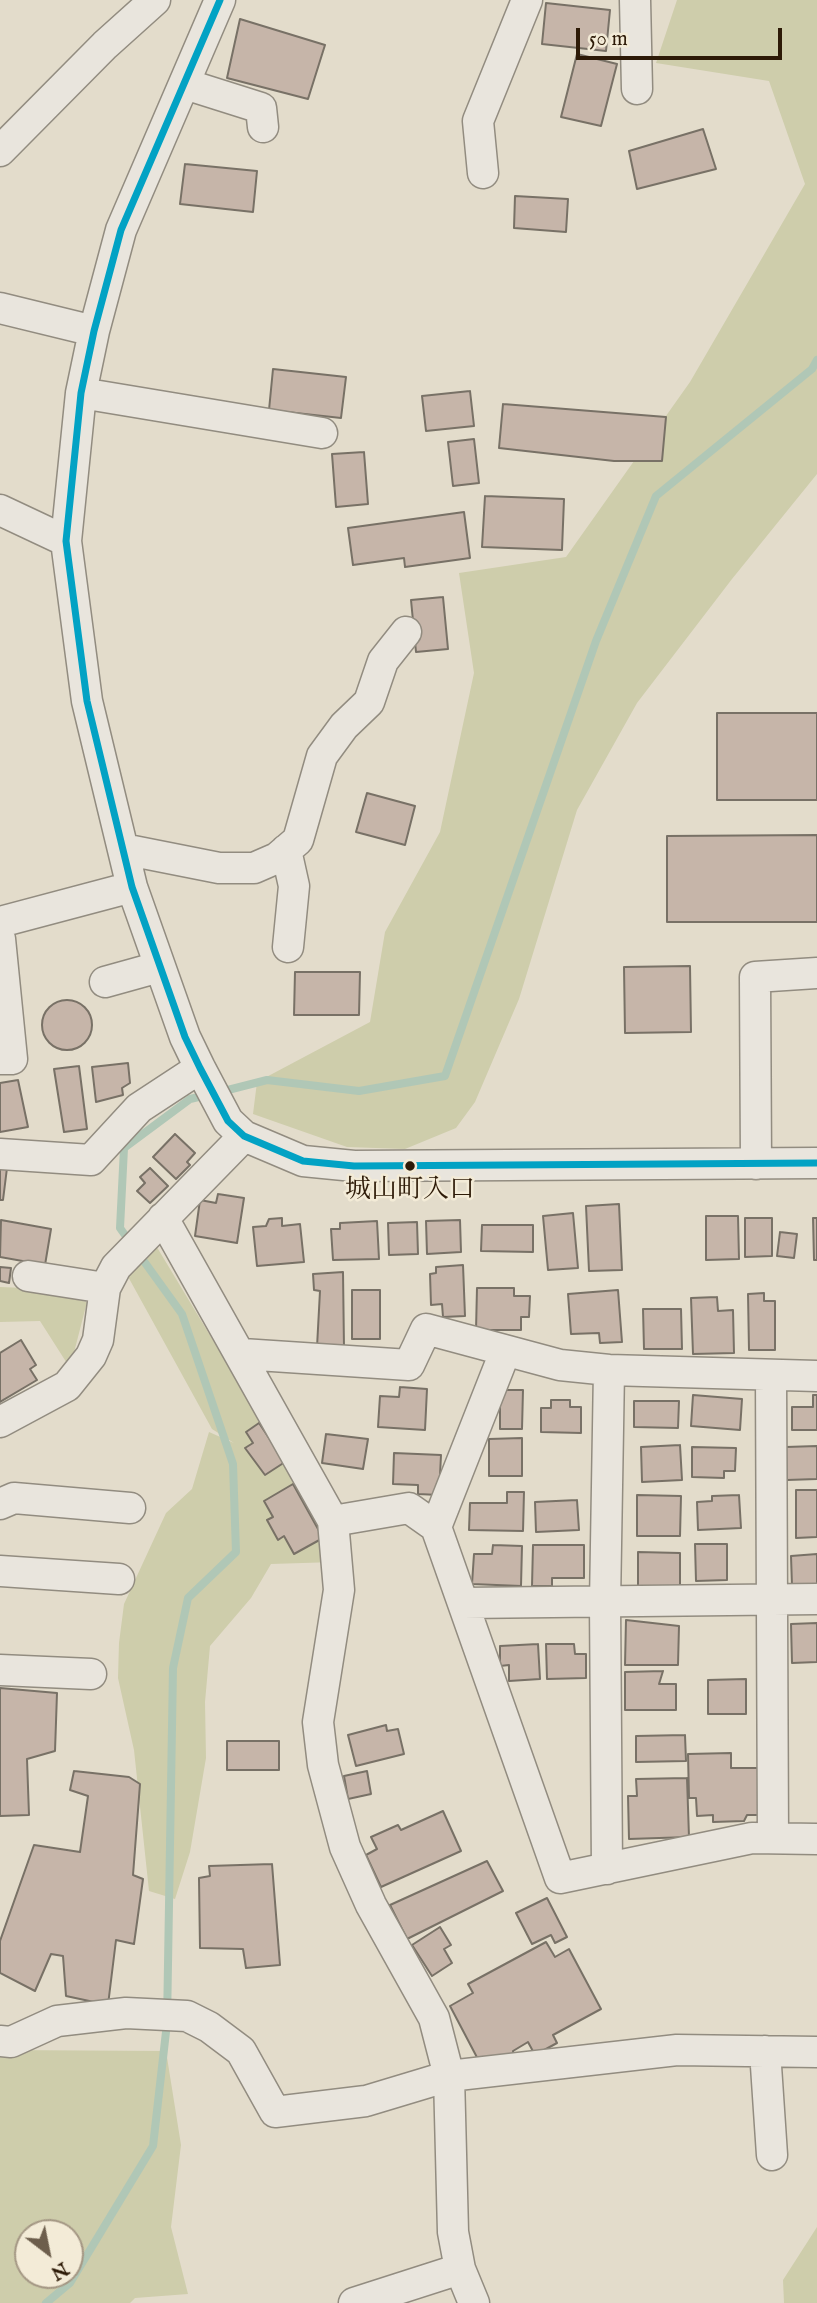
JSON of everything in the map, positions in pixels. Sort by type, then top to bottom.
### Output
[{"type":"street","points":[[0,151],[105,45],[155,0]]},
{"type":"street","points":[[220,0],[121,230],[94,331],[81,393],[66,541],[87,701],[132,887],[159,967],[200,1068],[228,1121],[244,1136],[303,1161],[354,1166],[817,1163]]},
{"type":"street","points":[[483,173],[478,121],[527,0]]},
{"type":"street","points":[[635,0],[637,89]]},
{"type":"street","points":[[186,84],[261,108],[263,127]]},
{"type":"street","points":[[0,308],[94,331]]},
{"type":"street","points":[[81,393],[322,432]]},
{"type":"street","points":[[0,510],[66,541]]},
{"type":"street","points":[[124,849],[219,869],[254,869],[286,850],[298,840],[322,756],[344,726],[369,702],[383,661],[406,632]]},
{"type":"street","points":[[286,850],[294,886],[288,947]]},
{"type":"street","points":[[0,922],[132,887]]},
{"type":"street","points":[[0,939],[12,1059],[0,1059]]},
{"type":"street","points":[[105,982],[159,967]]},
{"type":"street","points":[[756,1164],[755,977],[817,974]]},
{"type":"street","points":[[0,1154],[91,1160],[139,1108],[200,1068]]},
{"type":"street","points":[[0,1422],[67,1386],[91,1356],[111,1278],[155,1226],[244,1136]]},
{"type":"street","points":[[155,1226],[242,1354],[333,1521],[339,1590],[318,1722],[324,1765],[345,1847],[372,1905],[434,2018],[449,2076],[453,2232],[460,2269],[474,2303]]},
{"type":"street","points":[[28,1276],[111,1278]]},
{"type":"street","points":[[242,1354],[409,1365],[426,1329],[505,1352],[560,1364],[609,1370],[817,1376]]},
{"type":"street","points":[[436,1527],[505,1352]]},
{"type":"street","points":[[607,1869],[605,1603],[609,1370]]},
{"type":"street","points":[[771,1376],[773,1839]]},
{"type":"street","points":[[0,1504],[14,1498],[130,1508]]},
{"type":"street","points":[[333,1521],[409,1508],[436,1527],[560,1878],[752,1838],[817,1839]]},
{"type":"street","points":[[0,1571],[119,1579]]},
{"type":"street","points":[[464,1603],[817,1599]]},
{"type":"street","points":[[0,1670],[91,1674]]},
{"type":"street","points":[[0,2041],[11,2042],[57,2021],[163,2014],[187,2016],[209,2027],[241,2051],[275,2112],[366,2101],[449,2076],[677,2050],[817,2052]]},
{"type":"street","points":[[765,2051],[772,2155]]},
{"type":"street","points":[[354,2303],[460,2269]]},
{"type":"green space","points":[[677,0],[817,0],[817,474],[637,703],[577,810],[519,999],[475,1102],[456,1128],[405,1149],[347,1147],[253,1114],[257,1082],[370,1022],[385,932],[440,832],[474,673],[459,573],[566,557],[690,382],[805,184],[769,81],[656,63]]},
{"type":"green space","points":[[155,1244],[323,1523],[335,1562],[271,1564],[251,1598],[210,1646],[205,1702],[206,1758],[190,1852],[175,1899],[149,1891],[134,1750],[118,1678],[124,1604],[166,1513],[192,1489],[209,1432],[234,1443],[212,1429],[126,1273]]},
{"type":"green space","points":[[0,1287],[25,1288],[87,1302],[70,1368],[40,1321],[0,1322]]},
{"type":"green space","points":[[0,2050],[166,2051],[181,2145],[171,2227],[188,2294],[135,2298],[130,2303],[0,2303]]},
{"type":"green space","points":[[817,2227],[817,2303],[784,2303],[783,2280]]},
{"type":"building","points":[[546,3],[610,10],[606,51],[542,44]]},
{"type":"building","points":[[240,19],[325,45],[308,99],[227,78]]},
{"type":"building","points":[[577,54],[617,64],[601,126],[561,117]]},
{"type":"building","points":[[703,129],[716,169],[637,189],[629,151]]},
{"type":"building","points":[[185,164],[257,171],[253,212],[180,204]]},
{"type":"building","points":[[515,196],[568,199],[566,232],[514,228]]},
{"type":"building","points":[[273,369],[346,377],[341,418],[269,410]]},
{"type":"building","points":[[470,391],[474,426],[426,431],[422,396]]},
{"type":"building","points":[[503,404],[666,417],[662,461],[614,461],[499,448]]},
{"type":"building","points":[[474,439],[479,483],[453,486],[448,442]]},
{"type":"building","points":[[364,452],[368,504],[336,507],[332,454]]},
{"type":"building","points":[[485,496],[564,499],[562,550],[482,547]]},
{"type":"building","points":[[464,512],[470,558],[405,567],[404,558],[353,565],[348,528]]},
{"type":"building","points":[[443,597],[448,649],[416,652],[411,600]]},
{"type":"building","points":[[717,713],[817,713],[817,800],[717,800]]},
{"type":"building","points":[[367,793],[415,806],[405,845],[356,832]]},
{"type":"building","points":[[817,835],[817,922],[667,922],[667,836]]},
{"type":"building","points":[[690,966],[691,1032],[625,1033],[624,967]]},
{"type":"building","points":[[295,972],[360,972],[359,1015],[294,1015]]},
{"type":"building","points":[[67,1000],[85,1007],[92,1025],[85,1043],[67,1050],[49,1043],[42,1025],[49,1007]]},
{"type":"building","points":[[128,1063],[130,1083],[122,1088],[123,1095],[96,1102],[92,1067]]},
{"type":"building","points":[[79,1066],[87,1129],[64,1132],[54,1069]]},
{"type":"building","points":[[18,1080],[28,1127],[0,1132],[0,1083]]},
{"type":"building","points":[[175,1134],[195,1153],[187,1162],[190,1165],[176,1179],[153,1157]]},
{"type":"building","points":[[0,1167],[7,1168],[3,1200],[0,1200]]},
{"type":"building","points":[[150,1168],[168,1186],[150,1203],[137,1191],[145,1183],[140,1177]]},
{"type":"building","points":[[218,1194],[244,1198],[237,1243],[195,1236],[200,1200],[216,1203]]},
{"type":"building","points":[[619,1204],[622,1270],[589,1271],[586,1206]]},
{"type":"building","points":[[573,1213],[578,1268],[548,1270],[543,1216]]},
{"type":"building","points":[[706,1216],[738,1216],[739,1259],[706,1260]]},
{"type":"building","points":[[282,1218],[282,1226],[300,1224],[304,1262],[257,1266],[253,1227],[266,1226],[269,1219]]},
{"type":"building","points":[[745,1218],[772,1218],[772,1256],[745,1257]]},
{"type":"building","points":[[813,1218],[817,1218],[817,1260],[814,1260]]},
{"type":"building","points":[[1,1220],[51,1229],[45,1265],[0,1257]]},
{"type":"building","points":[[460,1220],[461,1252],[427,1254],[426,1221]]},
{"type":"building","points":[[377,1221],[379,1259],[333,1260],[331,1229],[340,1229],[340,1223]]},
{"type":"building","points":[[417,1222],[418,1254],[389,1255],[388,1223]]},
{"type":"building","points":[[482,1225],[533,1225],[533,1252],[481,1251]]},
{"type":"building","points":[[780,1232],[797,1234],[794,1258],[777,1256]]},
{"type":"building","points":[[463,1265],[465,1316],[443,1317],[442,1304],[431,1305],[430,1274],[436,1273],[436,1267]]},
{"type":"building","points":[[0,1267],[11,1268],[9,1283],[0,1281]]},
{"type":"building","points":[[343,1272],[344,1348],[317,1347],[320,1291],[314,1290],[313,1274]]},
{"type":"building","points":[[477,1288],[514,1288],[514,1296],[530,1296],[529,1317],[521,1317],[521,1330],[476,1330]]},
{"type":"building","points":[[352,1290],[380,1290],[380,1339],[352,1339]]},
{"type":"building","points":[[618,1290],[622,1342],[600,1343],[599,1333],[571,1334],[568,1294]]},
{"type":"building","points":[[764,1293],[764,1301],[775,1301],[775,1350],[749,1350],[748,1294]]},
{"type":"building","points":[[717,1297],[718,1311],[733,1310],[734,1353],[693,1354],[691,1298]]},
{"type":"building","points":[[643,1309],[681,1309],[682,1349],[644,1349]]},
{"type":"building","points":[[21,1340],[36,1365],[30,1369],[37,1380],[0,1402],[0,1353]]},
{"type":"building","points":[[400,1387],[427,1389],[425,1430],[378,1427],[380,1396],[399,1397]]},
{"type":"building","points":[[500,1390],[523,1390],[522,1429],[500,1429]]},
{"type":"building","points":[[693,1395],[742,1399],[740,1430],[691,1426]]},
{"type":"building","points":[[813,1395],[817,1395],[817,1430],[792,1430],[792,1407],[813,1407]]},
{"type":"building","points":[[551,1400],[570,1400],[570,1407],[581,1407],[581,1433],[541,1432],[541,1408],[551,1408]]},
{"type":"building","points":[[634,1401],[679,1401],[678,1428],[634,1427]]},
{"type":"building","points":[[259,1423],[285,1462],[265,1475],[245,1448],[253,1443],[246,1432]]},
{"type":"building","points":[[326,1434],[368,1439],[363,1469],[322,1463]]},
{"type":"building","points":[[522,1438],[522,1476],[489,1476],[489,1439]]},
{"type":"building","points":[[680,1445],[682,1480],[642,1482],[641,1447]]},
{"type":"building","points":[[817,1446],[817,1479],[787,1480],[786,1447]]},
{"type":"building","points":[[692,1447],[736,1448],[735,1471],[724,1471],[724,1478],[692,1477]]},
{"type":"building","points":[[394,1453],[441,1455],[439,1495],[418,1494],[418,1485],[393,1484]]},
{"type":"building","points":[[293,1484],[323,1538],[294,1554],[284,1536],[278,1540],[267,1520],[273,1517],[264,1501]]},
{"type":"building","points":[[796,1490],[817,1490],[817,1537],[796,1538]]},
{"type":"building","points":[[507,1492],[524,1492],[523,1531],[469,1530],[470,1503],[507,1503]]},
{"type":"building","points":[[637,1495],[681,1496],[680,1536],[637,1536]]},
{"type":"building","points":[[739,1495],[741,1528],[698,1530],[697,1502],[712,1501],[712,1496]]},
{"type":"building","points":[[577,1500],[579,1530],[536,1532],[535,1502]]},
{"type":"building","points":[[695,1544],[727,1544],[727,1580],[696,1581]]},
{"type":"building","points":[[493,1545],[522,1546],[521,1586],[472,1584],[474,1554],[492,1554]]},
{"type":"building","points":[[533,1545],[584,1545],[584,1578],[552,1578],[552,1586],[532,1586]]},
{"type":"building","points":[[638,1552],[680,1553],[680,1586],[638,1586]]},
{"type":"building","points":[[817,1554],[817,1584],[792,1586],[791,1556]]},
{"type":"building","points":[[626,1620],[679,1626],[678,1665],[625,1665]]},
{"type":"building","points":[[817,1623],[817,1662],[792,1663],[791,1624]]},
{"type":"building","points":[[538,1644],[540,1679],[509,1681],[509,1665],[500,1666],[500,1646]]},
{"type":"building","points":[[546,1644],[574,1644],[575,1654],[586,1654],[586,1678],[547,1679]]},
{"type":"building","points":[[663,1671],[659,1684],[676,1684],[676,1710],[625,1710],[625,1672]]},
{"type":"building","points":[[746,1679],[746,1714],[708,1714],[708,1680]]},
{"type":"building","points":[[0,1688],[57,1693],[55,1751],[27,1759],[29,1815],[0,1816]]},
{"type":"building","points":[[386,1725],[387,1731],[398,1729],[404,1754],[356,1766],[348,1735]]},
{"type":"building","points":[[685,1735],[686,1761],[636,1762],[636,1736]]},
{"type":"building","points":[[227,1741],[279,1741],[279,1770],[227,1770]]},
{"type":"building","points":[[731,1753],[731,1768],[759,1768],[760,1815],[747,1815],[744,1821],[713,1822],[713,1815],[697,1816],[696,1798],[689,1798],[688,1754]]},
{"type":"building","points":[[74,1771],[129,1777],[140,1784],[133,1875],[143,1879],[134,1944],[116,1940],[108,2005],[66,1996],[63,1956],[51,1954],[35,1991],[0,1973],[0,1941],[34,1845],[80,1852],[88,1796],[70,1790]]},
{"type":"building","points":[[367,1771],[371,1794],[348,1799],[344,1776]]},
{"type":"building","points":[[687,1778],[689,1837],[629,1839],[628,1796],[637,1796],[636,1779]]},
{"type":"building","points":[[443,1811],[461,1851],[381,1887],[366,1855],[377,1849],[371,1837],[398,1825],[401,1830]]},
{"type":"building","points":[[487,1861],[503,1891],[407,1939],[390,1905]]},
{"type":"building","points":[[272,1864],[280,1965],[246,1968],[243,1949],[200,1948],[199,1878],[210,1876],[209,1866]]},
{"type":"building","points":[[547,1898],[567,1937],[555,1943],[551,1935],[532,1944],[516,1913]]},
{"type":"building","points":[[440,1927],[451,1945],[444,1949],[452,1963],[432,1976],[412,1945]]},
{"type":"building","points":[[546,1942],[555,1957],[569,1949],[601,2009],[553,2035],[557,2043],[535,2055],[528,2042],[513,2051],[514,2061],[481,2065],[450,2006],[473,1993],[468,1984]]},
{"type":"waterway","points":[[220,1092],[267,1080],[359,1091],[445,1076],[596,641],[656,496],[812,369],[817,360]]},
{"type":"waterway","points":[[130,1242],[120,1228],[124,1148],[190,1099],[207,1095]]},
{"type":"waterway","points":[[46,2303],[70,2283],[153,2146],[167,2023],[173,1668],[188,1598],[236,1552],[233,1464],[182,1314],[138,1253]]},
{"type":"transit line","points":[[220,0],[121,230],[94,331],[81,393],[66,541],[87,701],[132,887],[185,1037],[200,1068],[228,1121],[244,1136],[303,1161],[354,1166],[817,1163]]},
{"type":"place","name":"城山町入口","points":[[410,1166]]}]
